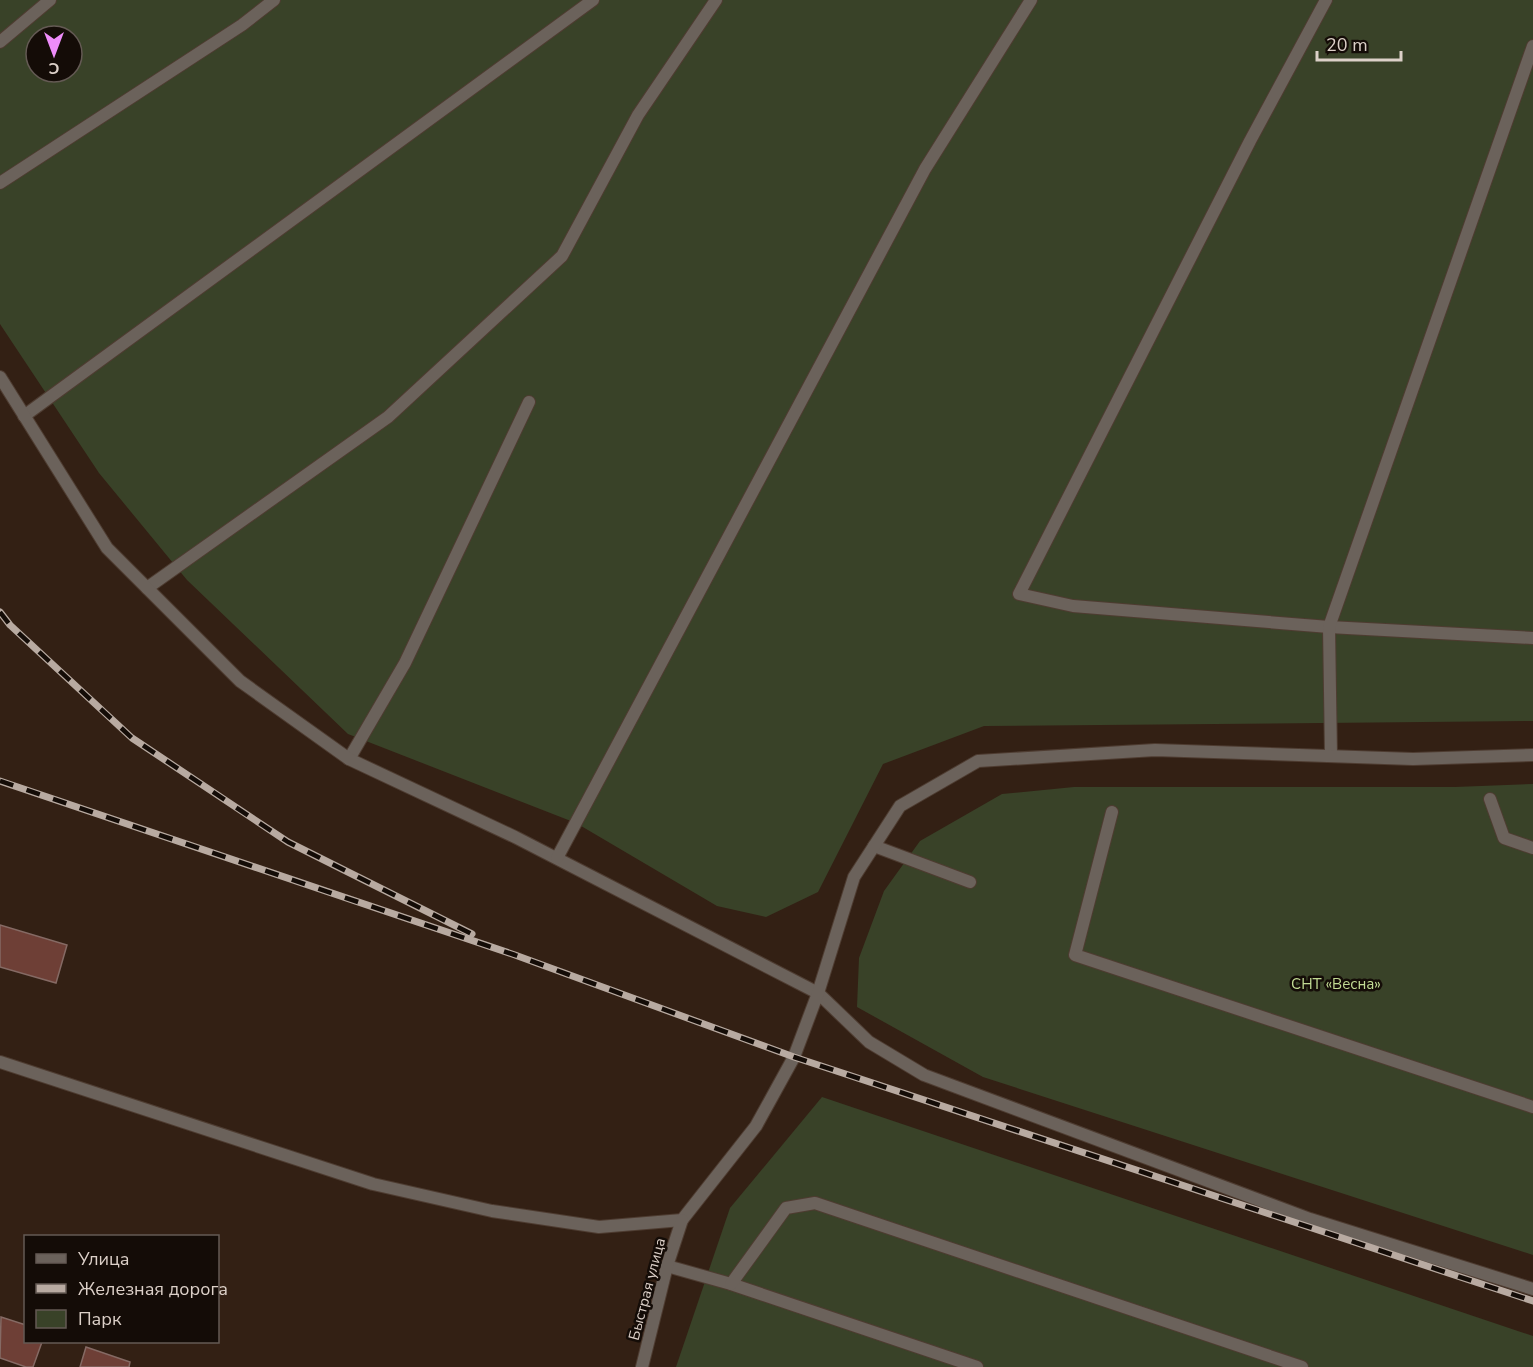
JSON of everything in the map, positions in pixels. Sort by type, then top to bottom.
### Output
[{"type":"street","points":[[0,42],[50,0]]},
{"type":"street","points":[[0,183],[232,31],[274,0]]},
{"type":"street","points":[[24,416],[593,0]]},
{"type":"street","points":[[147,588],[388,417],[562,256],[638,116],[716,0]]},
{"type":"street","points":[[557,858],[925,169],[1030,0]]},
{"type":"street","points":[[1326,0],[1250,141],[1019,594],[1073,606],[1329,627],[1533,638]]},
{"type":"street","points":[[1331,756],[1329,627],[1533,46]]},
{"type":"street","points":[[0,377],[107,548],[240,681],[349,759],[557,858],[818,993],[869,1042],[924,1075],[1310,1219],[1533,1289]]},
{"type":"street","points":[[349,759],[405,663],[529,402]]},
{"type":"street","points":[[0,1062],[373,1184],[492,1211],[599,1227],[682,1220],[756,1126],[794,1057],[818,993],[854,877],[900,806],[978,761],[1155,750],[1413,759],[1533,754]]},
{"type":"street","points":[[1490,799],[1504,838],[1533,848]]},
{"type":"street","points":[[1112,812],[1075,954],[1533,1107]]},
{"type":"street","points":[[874,846],[970,882]]},
{"type":"street","points":[[731,1284],[786,1208],[815,1203],[1302,1367]]},
{"type":"street","name":"Быстрая улица","points":[[642,1367],[667,1266],[682,1220]]},
{"type":"street","points":[[667,1266],[731,1284],[978,1367]]},
{"type":"green space","points":[[0,0],[1533,0],[1533,721],[984,726],[883,764],[818,892],[766,917],[717,906],[576,823],[348,734],[187,580],[99,473],[0,324]]},
{"type":"green space","name":"СНТ «Весна»","points":[[1533,784],[1533,1255],[983,1077],[857,1007],[859,958],[884,891],[920,841],[1002,794],[1074,787],[1455,787]]},
{"type":"green space","points":[[822,1097],[1533,1336],[1533,1367],[676,1367],[730,1208]]},
{"type":"building","points":[[0,925],[67,945],[56,983],[0,967]]},
{"type":"building","points":[[1,1317],[24,1324],[24,1343],[42,1343],[33,1367],[26,1367],[0,1358]]},
{"type":"building","points":[[86,1347],[130,1362],[129,1367],[80,1367]]},
{"type":"railway","points":[[0,612],[10,625],[132,738],[288,842],[472,934]]},
{"type":"railway","points":[[0,781],[515,955],[794,1057],[1533,1301]]}]
